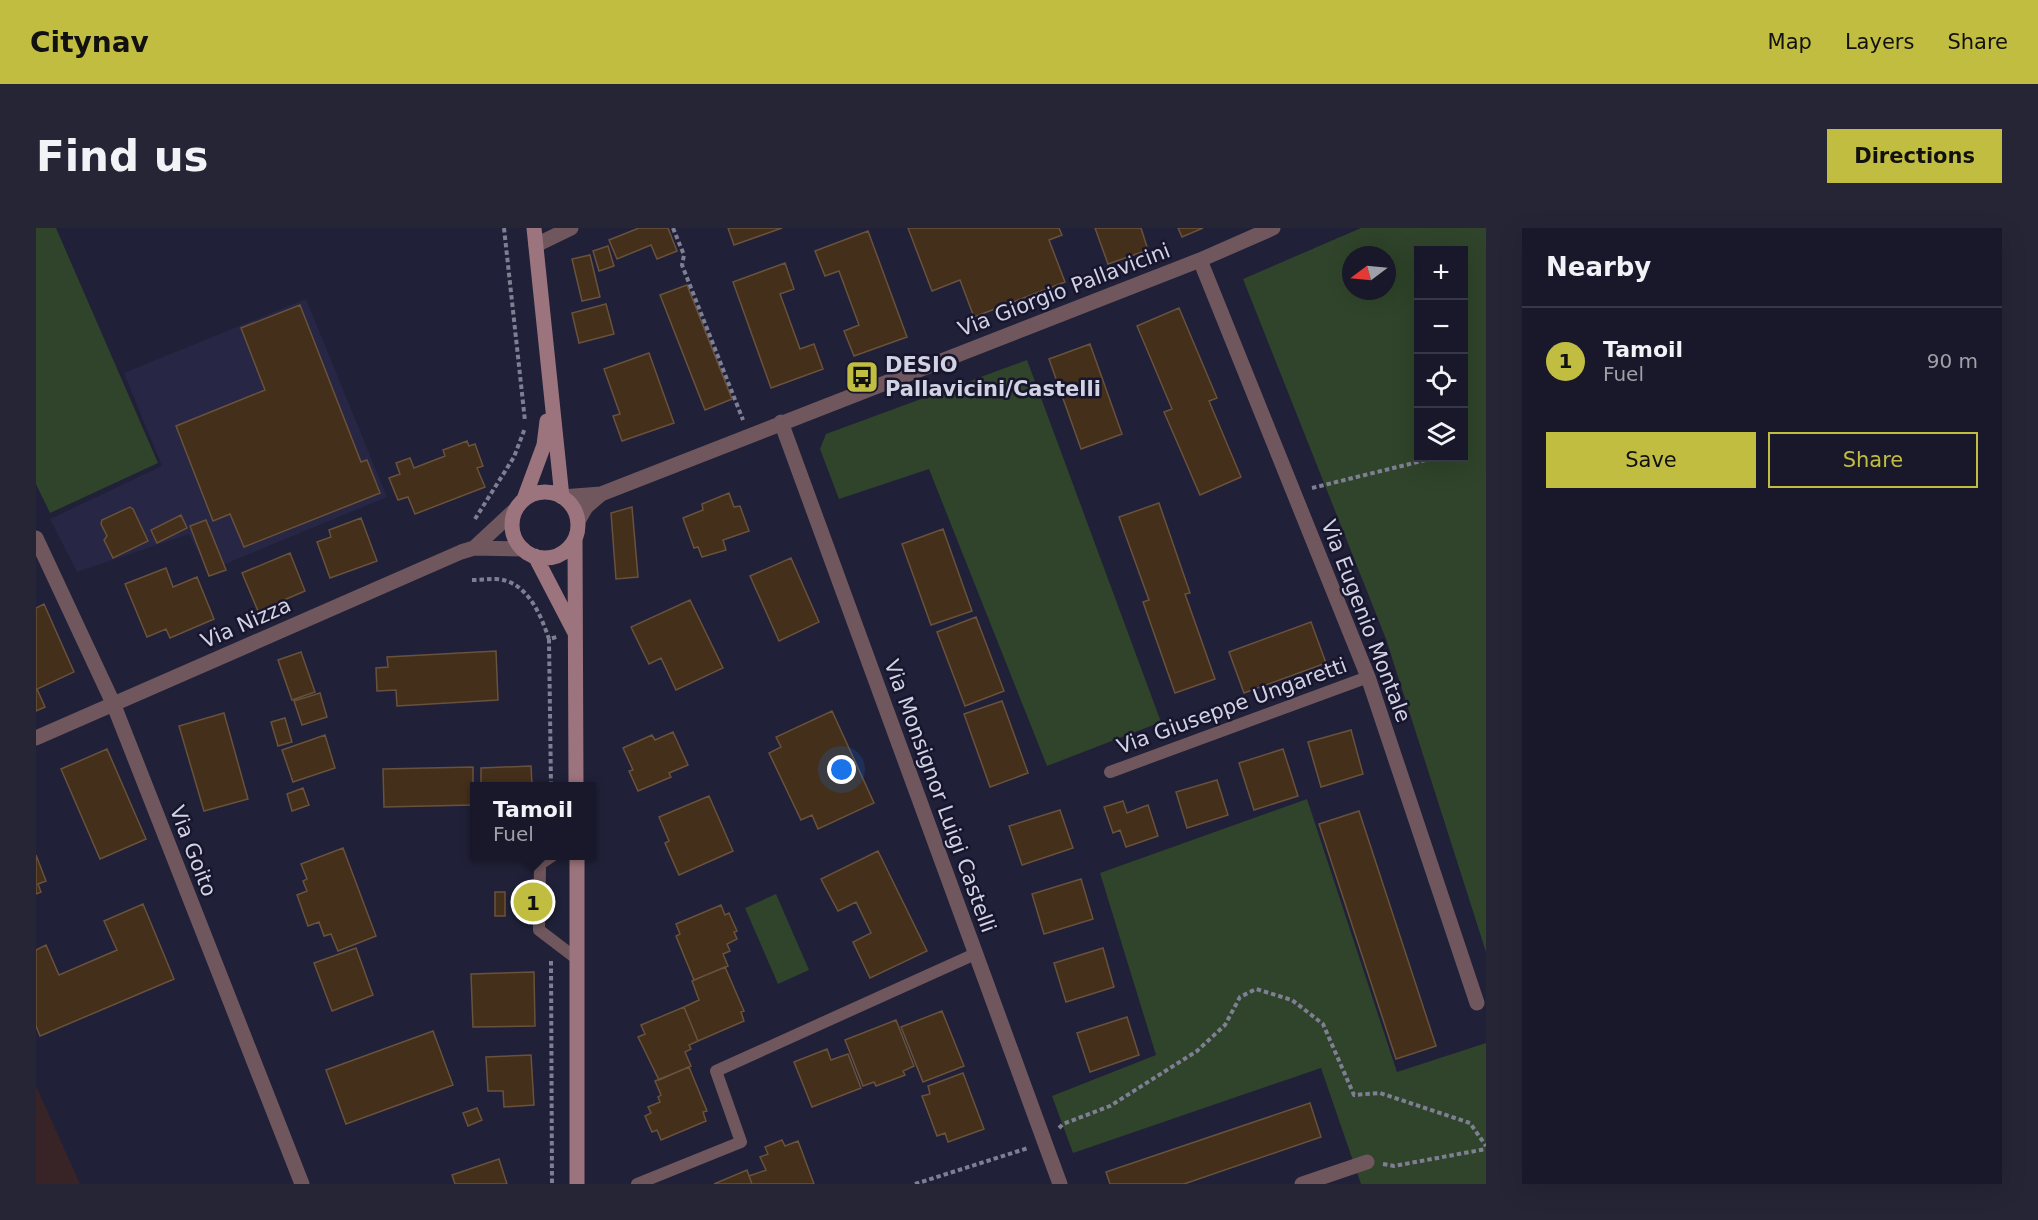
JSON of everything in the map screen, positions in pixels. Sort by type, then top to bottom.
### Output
[{"type":"main road","points":[[534,228],[562,497]]},
{"type":"main road","points":[[550,397],[544,445],[512,530],[529,553],[575,633]]},
{"type":"main road","points":[[520,504],[545,492],[562,497],[573,507],[578,520],[575,539],[576,782]]},
{"type":"main road","points":[[529,553],[548,558],[561,553],[575,539]]},
{"type":"main road","points":[[577,860],[577,1184]]},
{"type":"street","points":[[536,244],[571,228]]},
{"type":"street","name":"Via Giorgio Pallavicini","points":[[562,497],[601,494],[1200,260],[1273,228]]},
{"type":"street","name":"Via Eugenio Montale","points":[[1200,260],[1368,677],[1477,1003]]},
{"type":"street","name":"Via Monsignor Luigi Castelli","points":[[781,422],[1060,1184]]},
{"type":"street","name":"Via Giorgio Pallavicini","points":[[578,520],[586,507],[601,494]]},
{"type":"street","name":"Via Nizza","points":[[36,738],[474,548],[520,504]]},
{"type":"street","name":"Via Goito","points":[[36,538],[113,703],[302,1184]]},
{"type":"street","name":"Via Nizza","points":[[474,548],[529,553]]},
{"type":"street","points":[[1302,1184],[1367,1162]]},
{"type":"lane","name":"Via Giuseppe Ungaretti","points":[[1110,772],[1368,677]]},
{"type":"lane","points":[[545,860],[540,864],[539,930],[577,959]]},
{"type":"lane","points":[[637,1184],[741,1142],[716,1071],[975,954]]},
{"type":"path","points":[[471,525],[514,457],[525,423],[504,228]]},
{"type":"path","points":[[673,228],[684,255],[682,265],[749,435]]},
{"type":"path","points":[[1293,492],[1417,462]]},
{"type":"path","points":[[472,580],[497,579],[511,582],[521,590],[539,612],[549,639],[551,782]]},
{"type":"path","points":[[549,639],[575,633]]},
{"type":"path","points":[[551,940],[552,1184]]},
{"type":"path","points":[[915,1184],[1045,1142],[1063,1124],[1110,1106],[1152,1082],[1197,1050],[1225,1025],[1240,997],[1256,989],[1292,1000],[1323,1024],[1354,1095],[1380,1094],[1470,1123],[1486,1147],[1394,1166],[1367,1162]]},
{"type":"shaded area","points":[[306,299],[387,497],[208,571],[189,534],[77,572],[50,519],[162,466],[124,373]]},
{"type":"shaded area","points":[[36,1086],[80,1184],[36,1184]]},
{"type":"green space","points":[[36,228],[56,228],[158,463],[50,513],[36,484]]},
{"type":"green space","points":[[1361,228],[1486,228],[1486,952],[1386,639],[1243,279]]},
{"type":"green space","points":[[1027,360],[1161,722],[1047,766],[929,469],[839,499],[820,449],[826,434]]},
{"type":"green space","points":[[1307,799],[1397,1072],[1486,1043],[1486,1184],[1361,1184],[1321,1068],[1073,1153],[1052,1096],[1156,1055],[1100,873]]},
{"type":"green space","points":[[776,894],[809,970],[778,984],[745,908]]},
{"type":"building","points":[[639,228],[668,228],[677,251],[657,259],[651,245],[617,259],[609,240]]},
{"type":"building","points":[[728,228],[782,228],[734,245]]},
{"type":"building","points":[[908,228],[1059,228],[1062,235],[1049,240],[1065,282],[974,317],[960,280],[932,291]]},
{"type":"building","points":[[1095,228],[1141,228],[1148,250],[1108,264]]},
{"type":"building","points":[[1178,228],[1203,228],[1182,237]]},
{"type":"building","points":[[868,231],[907,337],[854,356],[844,331],[859,325],[839,271],[825,276],[815,251]]},
{"type":"building","points":[[608,246],[614,266],[599,271],[593,251]]},
{"type":"building","points":[[590,255],[600,297],[582,301],[572,259]]},
{"type":"building","points":[[785,263],[794,289],[780,294],[800,349],[814,344],[823,369],[771,388],[733,282]]},
{"type":"building","points":[[687,285],[732,399],[705,410],[660,295]]},
{"type":"building","points":[[606,304],[614,334],[579,343],[572,313]]},
{"type":"building","points":[[300,305],[361,462],[367,460],[380,493],[244,547],[230,514],[213,521],[176,426],[265,390],[241,328]]},
{"type":"building","points":[[1179,308],[1217,398],[1209,401],[1241,477],[1200,495],[1164,412],[1172,409],[1137,326]]},
{"type":"building","points":[[1090,344],[1122,434],[1081,449],[1049,359]]},
{"type":"building","points":[[649,353],[674,423],[622,441],[613,416],[620,414],[604,369]]},
{"type":"building","points":[[467,441],[469,446],[475,444],[483,466],[477,468],[485,487],[415,514],[408,497],[398,500],[389,478],[400,474],[396,463],[410,458],[414,468],[445,456],[443,450]]},
{"type":"building","points":[[729,493],[734,507],[740,506],[749,531],[723,540],[726,550],[702,557],[698,547],[694,548],[683,518],[703,510],[702,504]]},
{"type":"building","points":[[1159,503],[1190,593],[1185,594],[1215,679],[1175,693],[1143,602],[1149,600],[1119,517]]},
{"type":"building","points":[[130,507],[148,541],[113,558],[104,540],[107,536],[101,524],[102,520]]},
{"type":"building","points":[[632,507],[638,577],[616,579],[611,513]]},
{"type":"building","points":[[181,515],[187,528],[157,543],[151,530]]},
{"type":"building","points":[[361,518],[377,561],[330,578],[317,542],[331,537],[329,530]]},
{"type":"building","points":[[206,520],[226,570],[209,576],[190,526]]},
{"type":"building","points":[[943,529],[972,611],[931,625],[902,544]]},
{"type":"building","points":[[290,553],[305,591],[258,611],[242,573]]},
{"type":"building","points":[[791,558],[819,622],[779,641],[750,576]]},
{"type":"building","points":[[166,568],[173,587],[197,577],[214,619],[170,638],[166,629],[147,637],[125,584]]},
{"type":"building","points":[[690,600],[723,668],[676,690],[661,658],[649,664],[631,627]]},
{"type":"building","points":[[44,604],[74,672],[37,689],[45,707],[36,711],[36,608]]},
{"type":"building","points":[[976,617],[1004,691],[965,706],[937,632]]},
{"type":"building","points":[[1311,622],[1326,663],[1244,693],[1229,652]]},
{"type":"building","points":[[496,651],[498,700],[397,706],[396,690],[377,691],[376,668],[388,667],[387,657]]},
{"type":"building","points":[[301,652],[315,692],[292,700],[278,660]]},
{"type":"building","points":[[320,693],[327,717],[302,725],[294,701]]},
{"type":"building","points":[[1002,701],[1028,773],[990,787],[964,714]]},
{"type":"building","points":[[832,711],[874,803],[818,829],[812,815],[801,820],[769,753],[781,747],[776,737]]},
{"type":"building","points":[[224,713],[248,799],[204,811],[179,726]]},
{"type":"building","points":[[285,718],[292,742],[278,746],[271,722]]},
{"type":"building","points":[[1351,730],[1363,774],[1321,787],[1308,742]]},
{"type":"building","points":[[673,732],[688,765],[669,773],[671,777],[638,791],[629,771],[633,770],[623,748],[652,735],[655,740]]},
{"type":"building","points":[[325,735],[335,768],[293,782],[282,750]]},
{"type":"building","points":[[107,749],[146,839],[100,859],[61,769]]},
{"type":"building","points":[[1283,749],[1298,796],[1254,810],[1239,763]]},
{"type":"building","points":[[531,766],[532,782],[481,782],[481,768]]},
{"type":"building","points":[[473,767],[473,782],[470,782],[470,805],[384,807],[383,769]]},
{"type":"building","points":[[1217,780],[1228,815],[1187,828],[1176,792]]},
{"type":"building","points":[[303,788],[309,805],[292,811],[287,794]]},
{"type":"building","points":[[709,796],[733,851],[679,875],[665,843],[669,841],[659,817]]},
{"type":"building","points":[[1123,801],[1127,813],[1148,805],[1158,836],[1126,847],[1120,830],[1113,833],[1104,807]]},
{"type":"building","points":[[1060,810],[1073,848],[1022,865],[1009,826]]},
{"type":"building","points":[[1359,811],[1436,1046],[1396,1059],[1319,824]]},
{"type":"building","points":[[343,848],[376,936],[338,951],[331,934],[324,936],[319,922],[308,926],[297,895],[307,891],[303,881],[307,879],[301,864]]},
{"type":"building","points":[[878,851],[927,951],[870,978],[853,942],[871,933],[856,902],[838,911],[821,879]]},
{"type":"building","points":[[36,855],[46,881],[38,884],[41,892],[36,894]]},
{"type":"building","points":[[1081,879],[1093,919],[1044,934],[1032,894]]},
{"type":"building","points":[[495,892],[505,892],[505,916],[495,916]]},
{"type":"building","points":[[544,893],[545,915],[524,916],[523,894]]},
{"type":"building","points":[[143,904],[174,979],[40,1036],[36,1026],[36,950],[46,945],[59,975],[117,950],[104,921]]},
{"type":"building","points":[[721,905],[725,915],[729,913],[737,931],[734,932],[737,939],[727,944],[730,951],[723,954],[728,966],[694,980],[676,936],[680,934],[676,924]]},
{"type":"building","points":[[356,948],[373,995],[332,1011],[314,963]]},
{"type":"building","points":[[1103,948],[1114,987],[1066,1002],[1054,963]]},
{"type":"building","points":[[725,967],[744,1011],[741,1012],[744,1021],[698,1041],[684,1007],[699,1000],[692,981]]},
{"type":"building","points":[[534,972],[535,1026],[473,1027],[471,974]]},
{"type":"building","points":[[684,1007],[698,1041],[689,1045],[691,1049],[685,1052],[691,1066],[659,1080],[638,1037],[645,1034],[641,1025]]},
{"type":"building","points":[[942,1011],[964,1066],[923,1082],[901,1027]]},
{"type":"building","points":[[1127,1017],[1139,1055],[1090,1072],[1077,1033]]},
{"type":"building","points":[[896,1020],[914,1066],[903,1071],[905,1075],[876,1086],[874,1082],[863,1086],[845,1040]]},
{"type":"building","points":[[433,1031],[453,1085],[346,1124],[326,1070]]},
{"type":"building","points":[[827,1049],[831,1060],[848,1054],[861,1088],[812,1107],[794,1062]]},
{"type":"building","points":[[531,1055],[534,1105],[504,1107],[503,1091],[488,1091],[486,1057]]},
{"type":"building","points":[[689,1067],[707,1111],[703,1112],[706,1121],[661,1140],[657,1130],[652,1132],[645,1116],[651,1113],[648,1107],[660,1102],[658,1097],[661,1095],[655,1081]]},
{"type":"building","points":[[963,1073],[984,1129],[948,1142],[945,1133],[937,1136],[922,1096],[930,1094],[928,1086]]},
{"type":"building","points":[[1310,1103],[1321,1137],[1184,1184],[1110,1184],[1106,1172]]},
{"type":"building","points":[[477,1108],[482,1120],[468,1126],[463,1113]]},
{"type":"building","points":[[782,1140],[785,1146],[798,1141],[814,1184],[752,1184],[749,1176],[766,1170],[760,1157],[768,1154],[765,1147]]},
{"type":"building","points":[[499,1159],[507,1184],[455,1184],[452,1175]]},
{"type":"building","points":[[747,1170],[752,1184],[714,1184]]},
{"type":"place","name":"DESIO Pallavicini/Castelli","points":[[862,377]]},
{"type":"place","name":"Tamoil","points":[[533,902]]}]
